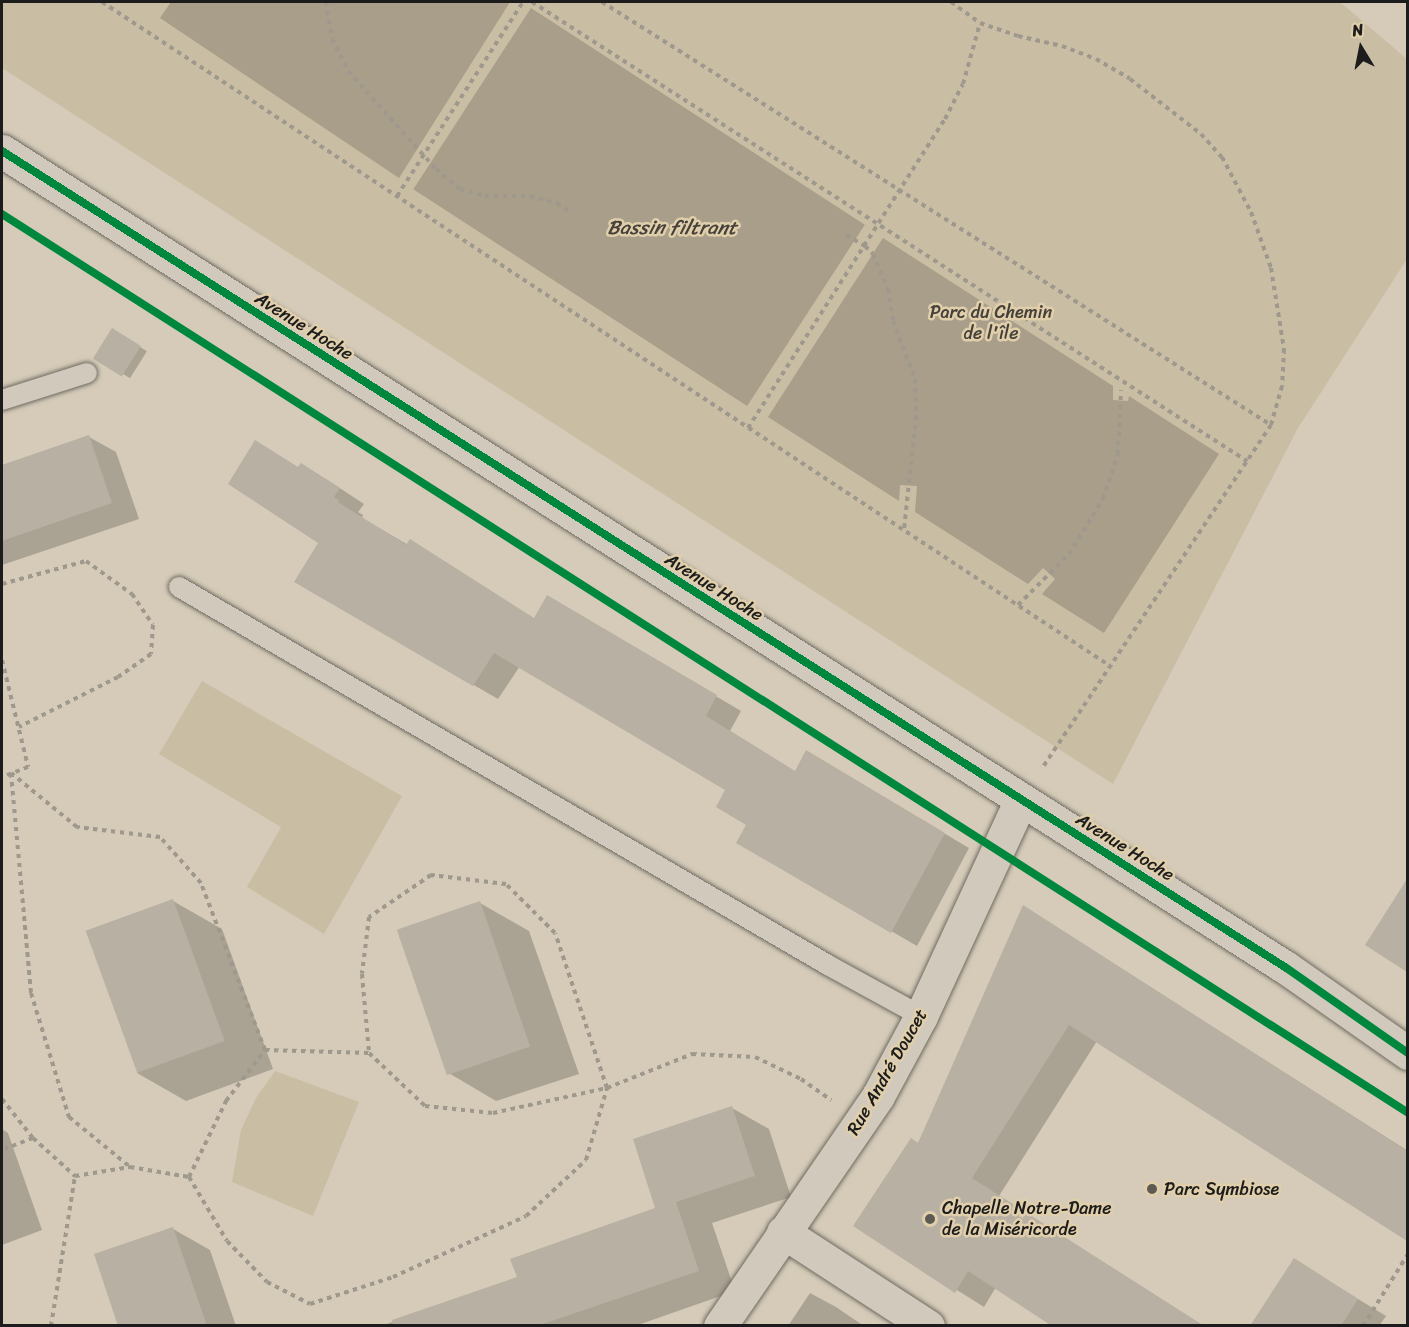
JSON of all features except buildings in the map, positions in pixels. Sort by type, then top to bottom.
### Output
[{"type":"street","name":"Avenue Hoche","points":[[2,152],[1285,967],[1407,1053]]},
{"type":"street","name":"Rue André Doucet","points":[[720,1326],[783,1232],[820,1184],[878,1096],[921,1016],[1021,800]]},
{"type":"street","points":[[783,1232],[928,1326]]},
{"type":"lane","points":[[2,400],[87,373]]},
{"type":"lane","points":[[179,588],[828,965],[921,1016]]},
{"type":"path","points":[[102,2],[1110,666]]},
{"type":"path","points":[[326,2],[332,39],[348,70],[436,170],[460,189],[485,196],[531,196],[557,203],[570,211]]},
{"type":"path","points":[[397,196],[523,2]]},
{"type":"path","points":[[532,2],[1247,461]]},
{"type":"path","points":[[602,2],[899,192],[1271,425]]},
{"type":"path","points":[[951,2],[980,23],[1018,36],[1062,46],[1096,59],[1154,97],[1201,134],[1222,158],[1251,212],[1271,268],[1284,350],[1282,386],[1271,425],[1021,800]]},
{"type":"path","points":[[748,428],[945,119],[963,84],[980,23]]},
{"type":"path","points":[[846,235],[865,246],[873,254],[888,289],[893,321],[915,379],[916,416],[904,530]]},
{"type":"path","points":[[1018,605],[1048,572],[1069,554],[1103,499],[1118,454],[1121,390]]},
{"type":"path","points":[[2,584],[86,561],[132,594],[153,625],[151,654],[118,677],[19,727]]},
{"type":"path","points":[[2,660],[28,767],[2,777]]},
{"type":"path","points":[[10,773],[77,827],[160,837],[201,883],[265,1050]]},
{"type":"path","points":[[10,773],[31,993],[69,1117],[130,1167]]},
{"type":"path","points":[[75,1176],[130,1167],[189,1177],[227,1241],[267,1282],[310,1304],[393,1277],[526,1216],[586,1160],[607,1088],[555,933],[506,884],[431,875],[369,917],[362,974],[369,1053],[425,1106],[493,1113],[607,1088],[692,1054],[756,1057],[801,1079],[861,1120]]},
{"type":"path","points":[[265,1050],[369,1053]]},
{"type":"path","points":[[189,1177],[226,1101],[265,1050]]},
{"type":"path","points":[[2,1099],[33,1138],[75,1176]]},
{"type":"path","points":[[5,1149],[33,1138]]},
{"type":"path","points":[[51,1326],[75,1176]]},
{"type":"path","points":[[1363,1326],[1407,1254]]},
{"type":"green space","name":"Parc du Chemin de l'île","points":[[2,2],[1340,2],[1407,59],[1407,259],[1298,428],[1113,784],[2,68]]},
{"type":"green space","points":[[202,681],[402,796],[324,934],[247,887],[281,827],[159,754]]},
{"type":"green space","points":[[275,1071],[359,1102],[313,1216],[232,1182],[241,1130],[256,1098]]},
{"type":"water","points":[[171,2],[510,2],[399,178],[160,18]]},
{"type":"water","name":"Bassin filtrant","points":[[531,8],[865,225],[747,406],[413,189]]},
{"type":"water","points":[[883,238],[1113,386],[1113,400],[1128,401],[1129,396],[1219,454],[1104,633],[1042,594],[1055,579],[1043,568],[1028,584],[915,512],[917,486],[900,485],[899,501],[768,417]]},
{"type":"cycle path","points":[[2,151],[1285,967],[1408,1053]]},
{"type":"cycle path","points":[[2,214],[1408,1113]]},
{"type":"place","name":"Parc Symbiose","points":[[1152,1189]]},
{"type":"place","name":"Chapelle Notre-Dame de la Miséricorde","points":[[930,1219]]}]
